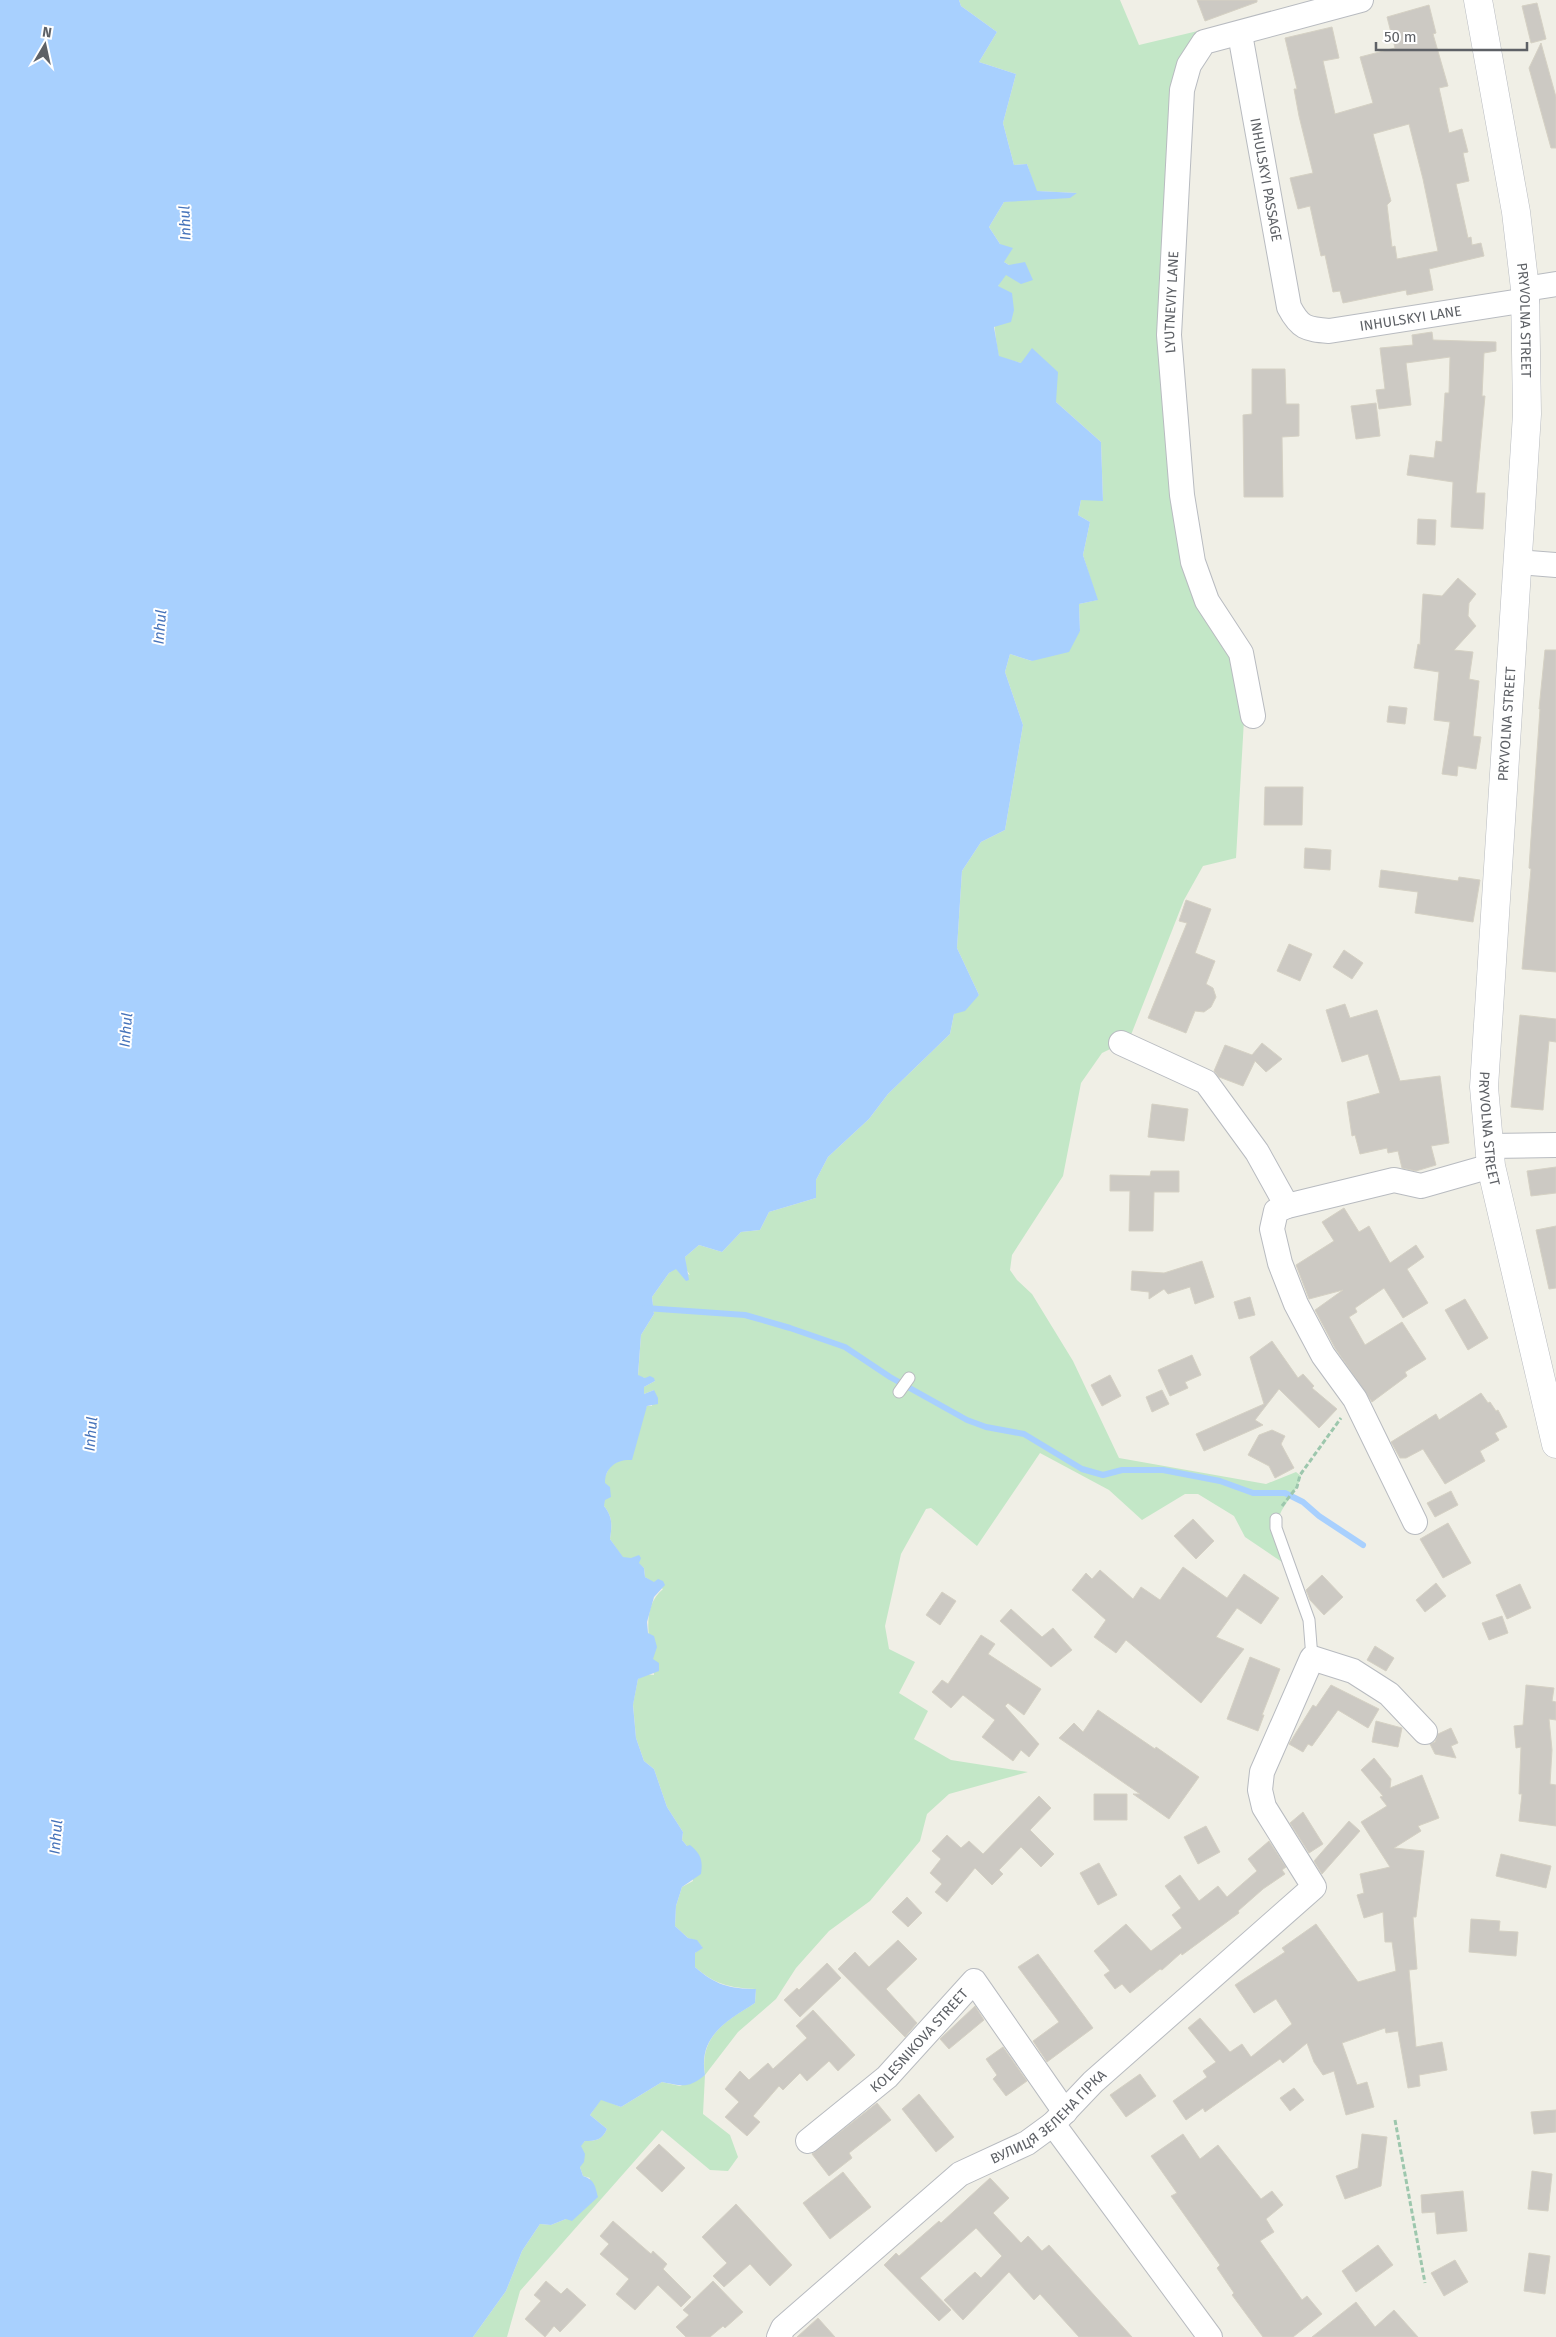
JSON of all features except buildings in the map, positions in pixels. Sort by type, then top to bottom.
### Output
[{"type":"street","name":"LYUTNEVIY LANE","points":[[1253,716],[1241,653],[1207,601],[1193,562],[1182,495],[1169,336],[1182,90],[1189,65],[1204,42],[1240,34],[1361,0]]},
{"type":"street","name":"PRYVOLNA STREET","points":[[1478,0],[1516,212],[1526,294],[1528,414],[1484,1088],[1489,1156],[1556,1444]]},
{"type":"street","name":"INHULSKYI PASSAGE","points":[[1240,34],[1289,307],[1297,322]]},
{"type":"street","name":"INHULSKYI LANE","points":[[1297,322],[1308,329],[1329,332],[1526,294],[1556,284]]},
{"type":"street","points":[[1518,562],[1556,565]]},
{"type":"street","points":[[1121,1043],[1206,1082],[1257,1152],[1287,1206]]},
{"type":"street","points":[[1416,1522],[1355,1400],[1323,1355],[1296,1304],[1280,1263],[1272,1229],[1276,1211],[1287,1206],[1394,1180],[1421,1186],[1489,1156],[1556,1145]]},
{"type":"street","points":[[1312,1658],[1353,1671],[1389,1694],[1425,1732]]},
{"type":"street","name":"ВУЛИЦЯ ЗЕЛЕНА ГІРКА","points":[[778,2337],[783,2328],[960,2174],[1027,2143],[1059,2118],[1093,2082],[1314,1887],[1264,1807],[1260,1790],[1262,1772],[1312,1658]]},
{"type":"street","name":"KOLESNIKOVA STREET","points":[[808,2142],[887,2077],[974,1981],[1059,2118],[1210,2337]]},
{"type":"lane","points":[[899,1392],[909,1378]]},
{"type":"lane","points":[[1276,1520],[1276,1528],[1308,1620],[1312,1658]]},
{"type":"path","points":[[1287,1499],[1296,1487],[1300,1475],[1355,1400]]},
{"type":"path","points":[[1395,2120],[1426,2283]]},
{"type":"green space","points":[[959,0],[1120,0],[1139,45],[1202,30],[1206,48],[1194,67],[1175,305],[1195,555],[1245,651],[1244,720],[1236,858],[1203,866],[1184,900],[1129,1040],[1102,1053],[1081,1083],[1063,1176],[1012,1255],[1010,1270],[1017,1280],[1032,1294],[1073,1361],[1119,1458],[1266,1484],[1296,1472],[1301,1476],[1280,1515],[1279,1536],[1285,1564],[1245,1537],[1234,1516],[1198,1494],[1185,1494],[1142,1520],[1109,1490],[1040,1453],[977,1546],[931,1508],[926,1509],[901,1554],[885,1626],[889,1649],[915,1662],[899,1693],[928,1711],[914,1739],[951,1760],[1028,1772],[949,1794],[927,1814],[920,1841],[870,1901],[829,1931],[796,1968],[776,1999],[738,2032],[705,2075],[704,2061],[706,2050],[711,2040],[725,2023],[755,2003],[756,1989],[738,1988],[723,1984],[702,1973],[695,1967],[695,1953],[702,1947],[697,1941],[688,1938],[675,1926],[676,1906],[682,1887],[693,1881],[687,1846],[682,1840],[683,1832],[667,1807],[654,1769],[644,1761],[636,1738],[633,1704],[638,1679],[645,1674],[654,1675],[649,1641],[649,1618],[655,1598],[663,1589],[645,1577],[644,1568],[631,1558],[623,1558],[610,1539],[611,1522],[604,1506],[605,1477],[610,1466],[622,1459],[647,1406],[652,1406],[654,1390],[644,1394],[644,1387],[655,1381],[638,1376],[641,1335],[654,1314],[652,1297],[669,1273],[676,1268],[690,1275],[686,1269],[685,1257],[699,1245],[722,1252],[741,1232],[760,1230],[769,1212],[816,1198],[816,1180],[828,1157],[869,1119],[888,1094],[950,1034],[954,1014],[979,995],[957,948],[962,871],[981,842],[1005,830],[1023,725],[1005,672],[1010,654],[1032,661],[1080,631],[1079,604],[1097,600],[1083,555],[1090,522],[1078,515],[1081,500],[1103,500],[1101,442],[1056,402],[1021,363],[999,357],[994,311],[998,286],[1009,265],[1004,262],[1000,244],[989,227],[1004,202],[1077,193],[1036,191],[1027,164],[1014,165],[1003,123],[1016,74],[979,62],[997,32],[961,6]]},
{"type":"green space","points":[[705,2075],[703,2114],[730,2135],[738,2157],[728,2171],[710,2170],[662,2130],[520,2291],[507,2337],[473,2337],[506,2291],[522,2251],[540,2224],[551,2225],[566,2219],[590,2178],[583,2176],[580,2167],[580,2146],[585,2141],[601,2138],[607,2129],[590,2115],[601,2099],[621,2107],[662,2082],[680,2086]]},
{"type":"water","name":"Inhul","points":[[0,0],[959,0],[961,6],[997,32],[979,62],[1016,74],[1003,123],[1014,165],[1027,164],[1037,191],[1077,193],[1070,198],[1004,202],[989,227],[1000,244],[1013,248],[1004,262],[1009,265],[1025,262],[1033,280],[1021,284],[1006,275],[998,286],[1012,293],[1014,310],[1011,322],[994,327],[999,356],[1021,363],[1032,348],[1058,372],[1056,402],[1101,442],[1103,501],[1081,500],[1078,515],[1090,522],[1083,555],[1098,600],[1079,604],[1080,631],[1069,652],[1032,661],[1010,654],[1005,672],[1023,725],[1005,830],[981,842],[962,871],[957,948],[979,995],[965,1011],[954,1014],[950,1034],[888,1094],[869,1119],[828,1157],[816,1180],[816,1198],[769,1212],[760,1230],[741,1232],[722,1252],[699,1245],[685,1257],[689,1280],[686,1281],[676,1269],[669,1273],[652,1297],[654,1314],[641,1335],[638,1375],[645,1378],[650,1376],[654,1378],[655,1381],[644,1387],[644,1394],[654,1390],[658,1398],[658,1404],[647,1406],[632,1460],[621,1461],[613,1465],[606,1477],[605,1483],[610,1487],[611,1497],[605,1500],[604,1506],[611,1522],[610,1539],[623,1557],[631,1558],[639,1555],[641,1558],[639,1563],[644,1568],[645,1577],[654,1582],[658,1579],[663,1581],[665,1585],[654,1597],[647,1622],[648,1633],[654,1636],[657,1647],[653,1659],[659,1663],[659,1671],[638,1679],[633,1705],[636,1738],[644,1761],[654,1769],[667,1807],[683,1832],[682,1840],[687,1846],[690,1845],[697,1851],[702,1865],[701,1874],[682,1887],[676,1906],[675,1926],[688,1938],[697,1940],[703,1948],[695,1953],[695,1967],[709,1978],[723,1985],[756,1989],[755,2003],[725,2023],[710,2040],[704,2061],[705,2075],[694,2083],[675,2085],[662,2082],[621,2107],[601,2100],[590,2115],[607,2129],[601,2138],[585,2141],[581,2146],[585,2154],[584,2162],[580,2167],[583,2176],[590,2179],[594,2184],[598,2197],[572,2221],[566,2219],[551,2225],[540,2224],[522,2251],[506,2291],[473,2337],[0,2337]]},
{"type":"waterway","points":[[645,1308],[745,1315],[790,1328],[845,1347],[890,1377],[967,1420],[986,1427],[1024,1434],[1082,1469],[1103,1475],[1122,1470],[1163,1470],[1220,1481],[1253,1493],[1285,1493],[1303,1502],[1319,1516],[1363,1545]]}]
